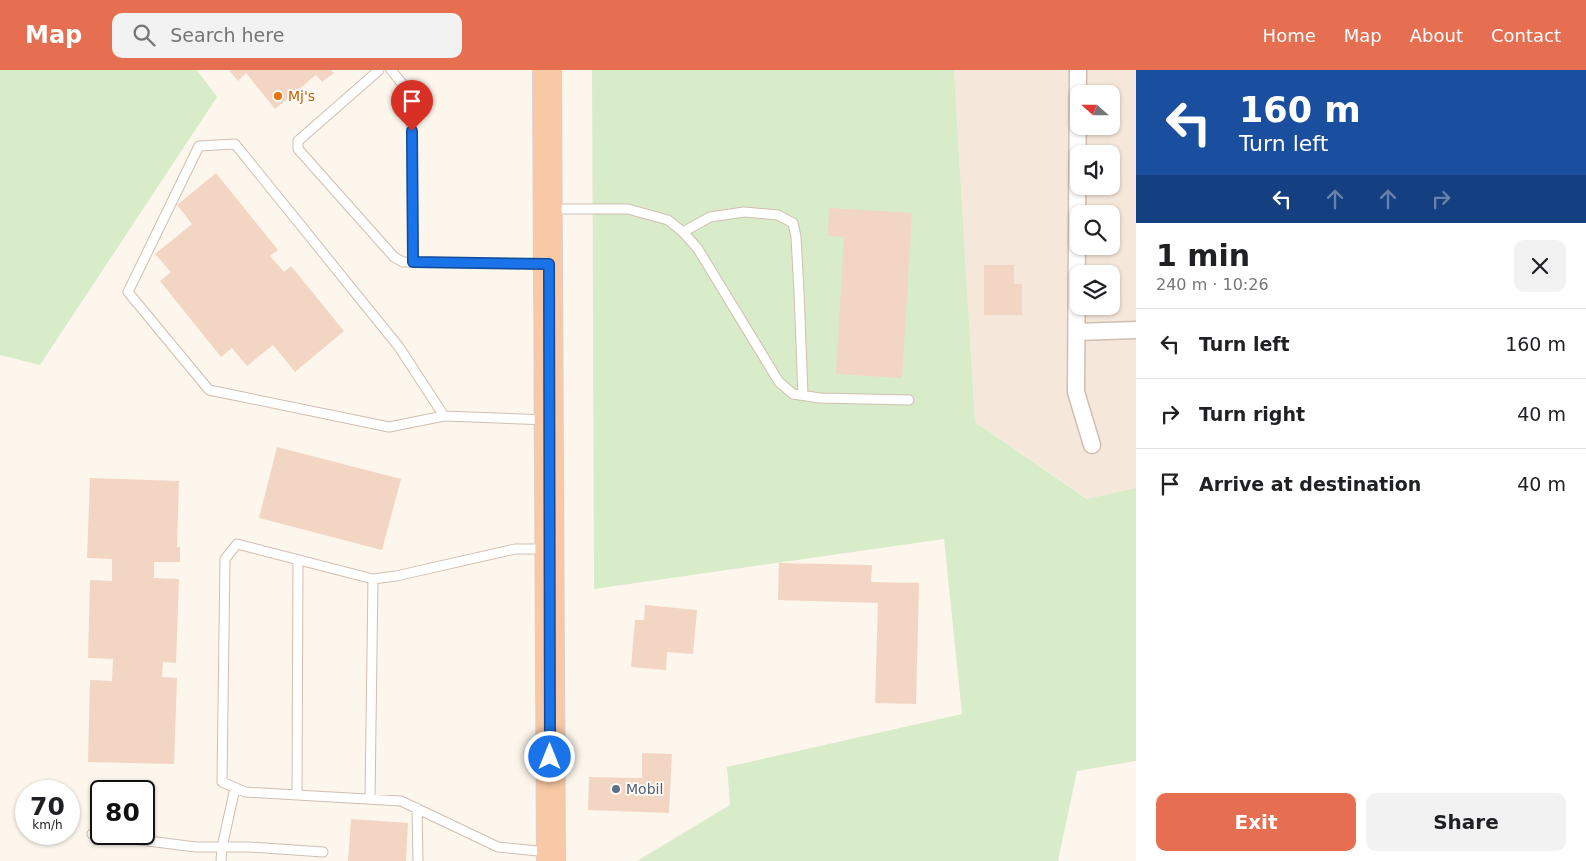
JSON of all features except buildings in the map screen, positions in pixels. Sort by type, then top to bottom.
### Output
[{"type":"highway","points":[[548,70],[551,856]]},
{"type":"street","points":[[1078,70],[1076,392],[1092,445]]},
{"type":"street","points":[[1077,332],[1136,330]]},
{"type":"lane","points":[[379,70],[298,141],[298,149],[394,257],[403,262],[549,264]]},
{"type":"lane","points":[[390,70],[411,94],[413,262]]},
{"type":"lane","points":[[444,416],[399,347],[235,144],[199,146],[128,292],[209,390],[389,427],[444,416],[549,420]]},
{"type":"lane","points":[[548,209],[628,210],[668,220],[683,232],[698,249],[779,382],[793,394],[820,398],[909,400]]},
{"type":"lane","points":[[683,232],[710,217],[744,212],[778,215],[793,223],[796,237],[800,292],[804,395]]},
{"type":"lane","points":[[550,549],[515,549],[396,576],[373,579],[237,544],[224,559],[222,782],[245,792],[401,801],[498,847],[551,856]]},
{"type":"lane","points":[[296,795],[298,560]]},
{"type":"lane","points":[[370,799],[373,579]]},
{"type":"lane","points":[[221,861],[222,847],[235,788]]},
{"type":"lane","points":[[416,808],[418,861]]},
{"type":"lane","points":[[155,841],[196,846],[249,846],[323,852]]},
{"type":"shaded area","points":[[954,70],[1136,70],[1136,488],[1088,499],[975,422]]},
{"type":"green space","points":[[0,70],[197,70],[217,97],[40,365],[0,355]]},
{"type":"green space","points":[[592,70],[954,70],[975,422],[1087,499],[1136,488],[1136,761],[1077,771],[1058,861],[637,861],[730,805],[727,767],[962,714],[944,539],[594,589]]},
{"type":"place","name":"Mj's","points":[[278,96]]},
{"type":"place","name":"Mobil","points":[[616,789]]},
{"type":"route","points":[[412,131],[413,262],[549,264],[550,757]]}]
